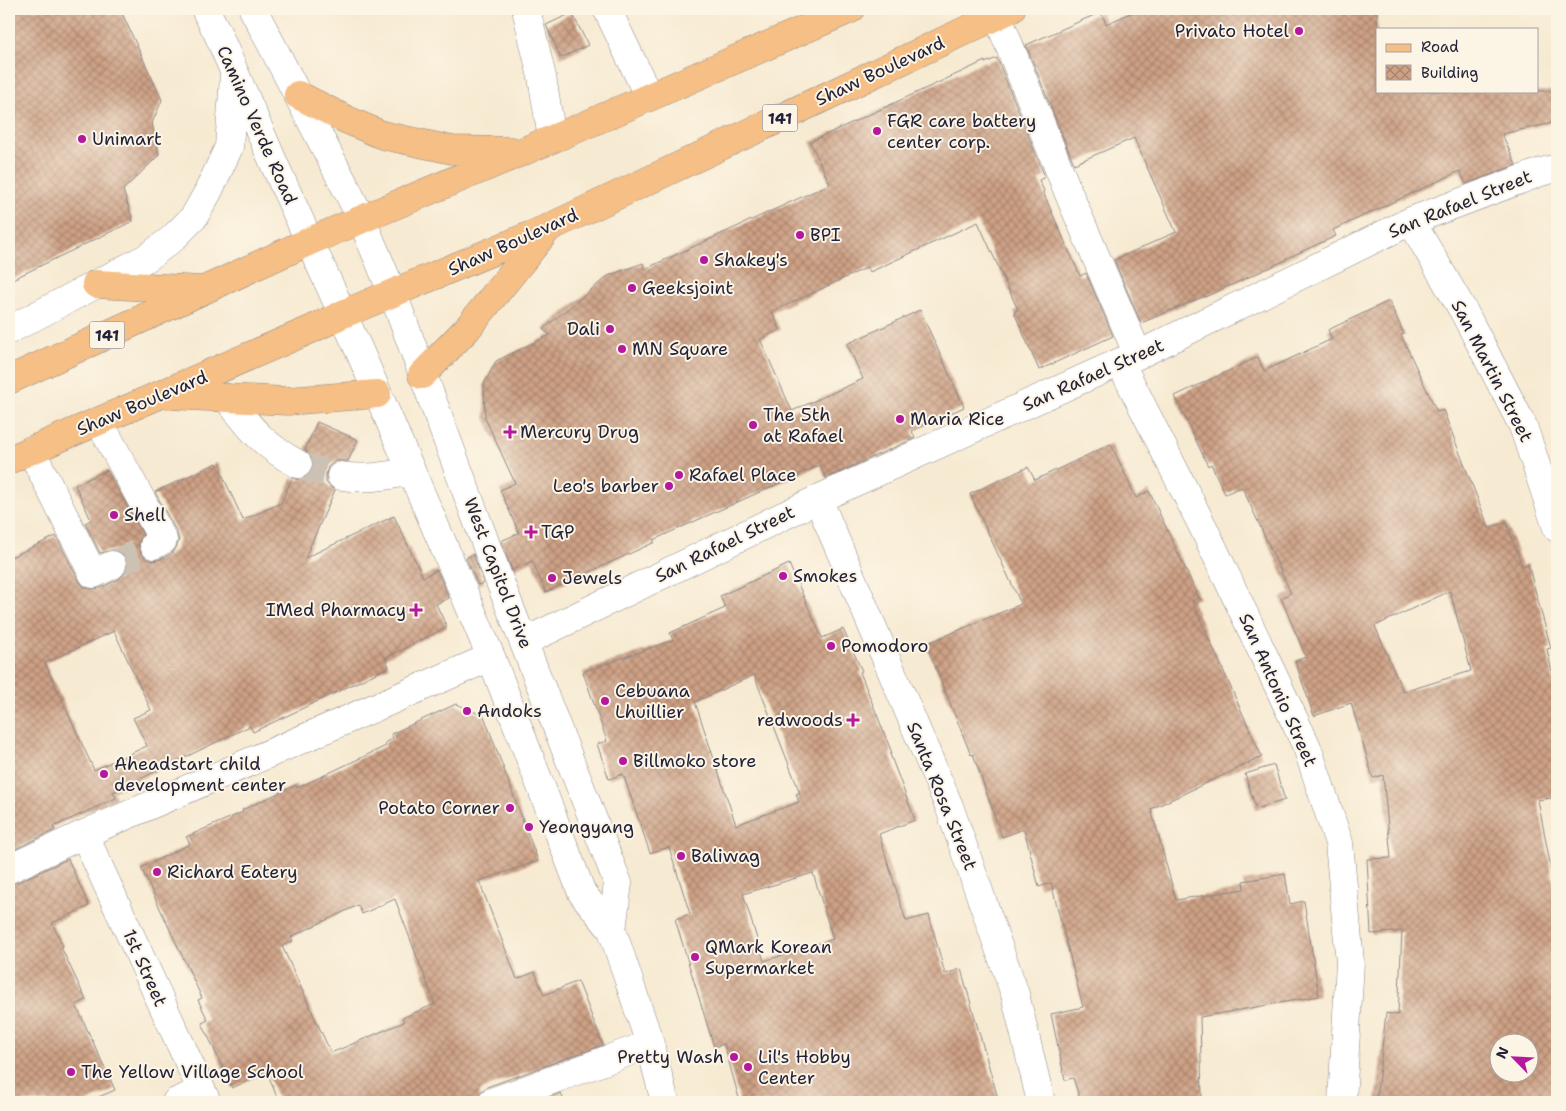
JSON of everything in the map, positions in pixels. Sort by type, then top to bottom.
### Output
[{"type":"main road","name":"141","points":[[9,380],[361,218],[649,97],[851,9]]},
{"type":"main road","name":"Shaw Boulevard","points":[[20,455],[303,333],[342,314],[548,228],[1004,12]]},
{"type":"main road","points":[[298,95],[382,135],[452,150],[520,152]]},
{"type":"main road","points":[[422,375],[467,329],[548,228]]},
{"type":"main road","points":[[96,284],[205,290]]},
{"type":"main road","points":[[161,394],[287,401],[377,394]]},
{"type":"street","name":"Camino Verde Road","points":[[205,9],[310,241]]},
{"type":"street","points":[[253,9],[361,218]]},
{"type":"street","points":[[526,9],[542,77],[552,138]]},
{"type":"street","points":[[608,9],[649,97]]},
{"type":"street","name":"San Antonio Street","points":[[1004,12],[1129,359],[1204,531],[1307,747],[1339,842],[1350,962],[1342,1102]]},
{"type":"street","points":[[9,330],[148,257],[172,239],[194,216],[208,192],[229,147],[234,73]]},
{"type":"street","name":"San Rafael Street","points":[[524,642],[818,499],[1129,359],[1411,222],[1541,172],[1557,168]]},
{"type":"street","name":"West Capitol Drive","points":[[361,218],[393,294],[422,375],[618,883],[612,930]]},
{"type":"street","name":"San Martin Street","points":[[1411,222],[1464,312],[1523,426],[1557,528]]},
{"type":"street","name":"West Capitol Drive","points":[[310,241],[491,657],[582,893],[612,930],[650,1044],[665,1102]]},
{"type":"street","points":[[226,398],[264,442],[298,464]]},
{"type":"street","points":[[99,421],[163,540],[154,545]]},
{"type":"street","points":[[20,455],[93,574],[112,565]]},
{"type":"street","points":[[341,476],[356,479],[380,478],[411,471]]},
{"type":"street","name":"Santa Rosa Street","points":[[818,499],[950,806],[1016,994],[1041,1102]]},
{"type":"street","points":[[9,869],[84,834],[491,657]]},
{"type":"street","name":"1st Street","points":[[84,834],[204,1097]]},
{"type":"street","points":[[492,1102],[650,1044]]},
{"type":"street","points":[[176,1102],[204,1097]]},
{"type":"building","name":"Unimart","points":[[9,9],[120,9],[162,100],[152,123],[159,155],[123,190],[133,221],[9,281]]},
{"type":"building","points":[[1140,9],[1377,9],[1376,92],[1557,91],[1557,122],[1502,134],[1516,165],[1466,184],[1460,171],[1333,230],[1336,236],[1286,260],[1205,297],[1141,323],[1114,260],[1176,232],[1134,138],[1074,164],[1026,45],[1101,12],[1106,24]]},
{"type":"building","points":[[572,13],[588,45],[561,58],[546,25]]},
{"type":"building","points":[[997,58],[1045,177],[1039,180],[1043,192],[1080,276],[1086,273],[1113,336],[1039,370],[1014,312],[1018,310],[978,222],[870,272],[868,267],[772,312],[780,330],[760,339],[792,411],[863,379],[847,344],[920,310],[964,407],[912,431],[915,438],[826,478],[820,465],[653,540],[655,542],[546,592],[532,561],[512,570],[501,541],[519,533],[500,490],[515,483],[485,418],[484,384],[496,361],[550,335],[543,329],[608,276],[643,263],[645,269],[830,184],[810,142],[985,61],[985,63]]},
{"type":"building","points":[[1389,301],[1404,334],[1401,335],[1437,412],[1443,410],[1489,528],[1506,522],[1522,566],[1528,564],[1551,648],[1547,649],[1557,696],[1557,797],[1538,800],[1557,900],[1557,1102],[1376,1102],[1386,1013],[1398,1015],[1402,931],[1371,934],[1367,859],[1391,858],[1383,775],[1373,778],[1351,703],[1314,716],[1295,661],[1306,657],[1281,598],[1291,593],[1242,487],[1225,494],[1211,464],[1208,466],[1175,396],[1258,357],[1264,371],[1332,339],[1328,330]],"holes":[[[1450,591],[1471,671],[1403,692],[1375,626]]]},
{"type":"building","points":[[317,422],[358,440],[348,461],[335,461],[328,467],[326,482],[335,490],[305,558],[394,516],[423,577],[437,570],[449,598],[436,604],[447,627],[385,658],[389,667],[253,732],[250,726],[113,792],[116,798],[53,827],[55,830],[9,852],[9,558],[56,536],[84,587],[91,589],[100,588],[125,574],[127,567],[126,559],[121,552],[114,550],[100,553],[85,523],[91,520],[75,485],[107,470],[143,535],[138,544],[141,553],[146,559],[153,561],[171,554],[179,540],[155,492],[217,463],[243,520],[281,503],[292,478],[299,480],[305,478],[312,471],[314,463],[312,457],[305,450]],"holes":[[[114,631],[151,710],[133,718],[147,746],[94,770],[45,663]]]},
{"type":"building","points":[[1111,444],[1136,498],[1149,491],[1199,598],[1192,601],[1262,757],[1151,809],[1176,900],[1244,889],[1243,881],[1285,874],[1290,904],[1304,901],[1319,996],[1200,1017],[1202,1102],[1081,1102],[1073,1078],[1065,1080],[1051,1014],[1083,1007],[1051,883],[1039,887],[1024,829],[1002,837],[973,754],[971,755],[926,644],[1021,604],[970,494],[1028,467],[1035,480]]},
{"type":"building","points":[[473,554],[484,583],[478,585],[466,558]]},
{"type":"building","points":[[789,564],[822,638],[843,629],[862,671],[860,672],[892,753],[890,754],[915,820],[879,834],[906,921],[929,915],[945,974],[961,969],[999,1102],[740,1102],[724,1044],[714,1047],[675,919],[690,914],[669,847],[650,853],[623,774],[609,779],[597,744],[607,741],[583,672],[673,640],[670,633],[725,608],[720,596]],"holes":[[[754,675],[800,793],[796,794],[799,802],[736,825],[695,702]],[[813,873],[833,939],[764,961],[743,894]]]},
{"type":"building","points":[[456,704],[484,716],[538,861],[479,881],[517,979],[535,972],[544,995],[578,981],[603,1045],[487,1087],[480,1092],[477,1102],[279,1102],[267,1072],[232,1088],[202,1023],[208,1020],[198,1000],[202,998],[141,868],[190,844],[186,837],[243,812],[242,810],[296,785],[297,788],[386,746],[385,743],[393,739],[391,734]],"holes":[[[395,899],[435,1004],[402,1018],[404,1022],[331,1053],[282,946],[293,941],[291,937],[358,905],[362,914]]]},
{"type":"building","points":[[1274,765],[1285,800],[1256,809],[1245,774]]},
{"type":"building","points":[[68,859],[89,906],[52,923],[86,1000],[76,1005],[115,1090],[87,1102],[9,1102],[9,884],[16,883]]},
{"type":"building","points":[[561,1093],[564,1102],[537,1102]]},
{"type":"tunnel","points":[[298,464],[310,469],[341,476]]},
{"type":"tunnel","points":[[112,565],[154,545]]},
{"type":"place","name":"Privato Hotel","points":[[1299,31]]},
{"type":"place","name":"FGR care battery center corp.","points":[[877,131]]},
{"type":"place","name":"Unimart","points":[[82,139]]},
{"type":"place","name":"BPI","points":[[800,235]]},
{"type":"place","name":"Shakey's","points":[[704,260]]},
{"type":"place","name":"Geeksjoint","points":[[632,288]]},
{"type":"place","name":"Dali","points":[[610,329]]},
{"type":"place","name":"MN Square","points":[[622,349]]},
{"type":"place","name":"Maria Rice","points":[[900,419]]},
{"type":"place","name":"The 5th at Rafael","points":[[753,425]]},
{"type":"place","name":"Mercury Drug","points":[[510,432]]},
{"type":"place","name":"Rafael Place","points":[[679,475]]},
{"type":"place","name":"Leo's barber","points":[[669,486]]},
{"type":"place","name":"Shell","points":[[114,515]]},
{"type":"place","name":"TGP","points":[[531,532]]},
{"type":"place","name":"Smokes","points":[[783,576]]},
{"type":"place","name":"Jewels","points":[[552,578]]},
{"type":"place","name":"IMed Pharmacy","points":[[416,610]]},
{"type":"place","name":"Pomodoro","points":[[831,646]]},
{"type":"place","name":"Cebuana Lhuillier","points":[[605,701]]},
{"type":"place","name":"Andoks","points":[[467,711]]},
{"type":"place","name":"redwoods","points":[[853,720]]},
{"type":"place","name":"Billmoko store","points":[[623,761]]},
{"type":"place","name":"Aheadstart child development center","points":[[104,774]]},
{"type":"place","name":"Potato Corner","points":[[510,808]]},
{"type":"place","name":"Yeongyang","points":[[529,827]]},
{"type":"place","name":"Baliwag","points":[[681,856]]},
{"type":"place","name":"Richard Eatery","points":[[157,872]]},
{"type":"place","name":"QMark Korean Supermarket","points":[[695,957]]},
{"type":"place","name":"Pretty Wash","points":[[734,1057]]},
{"type":"place","name":"Lil's Hobby Center","points":[[748,1067]]},
{"type":"place","name":"The Yellow Village School","points":[[71,1072]]}]
